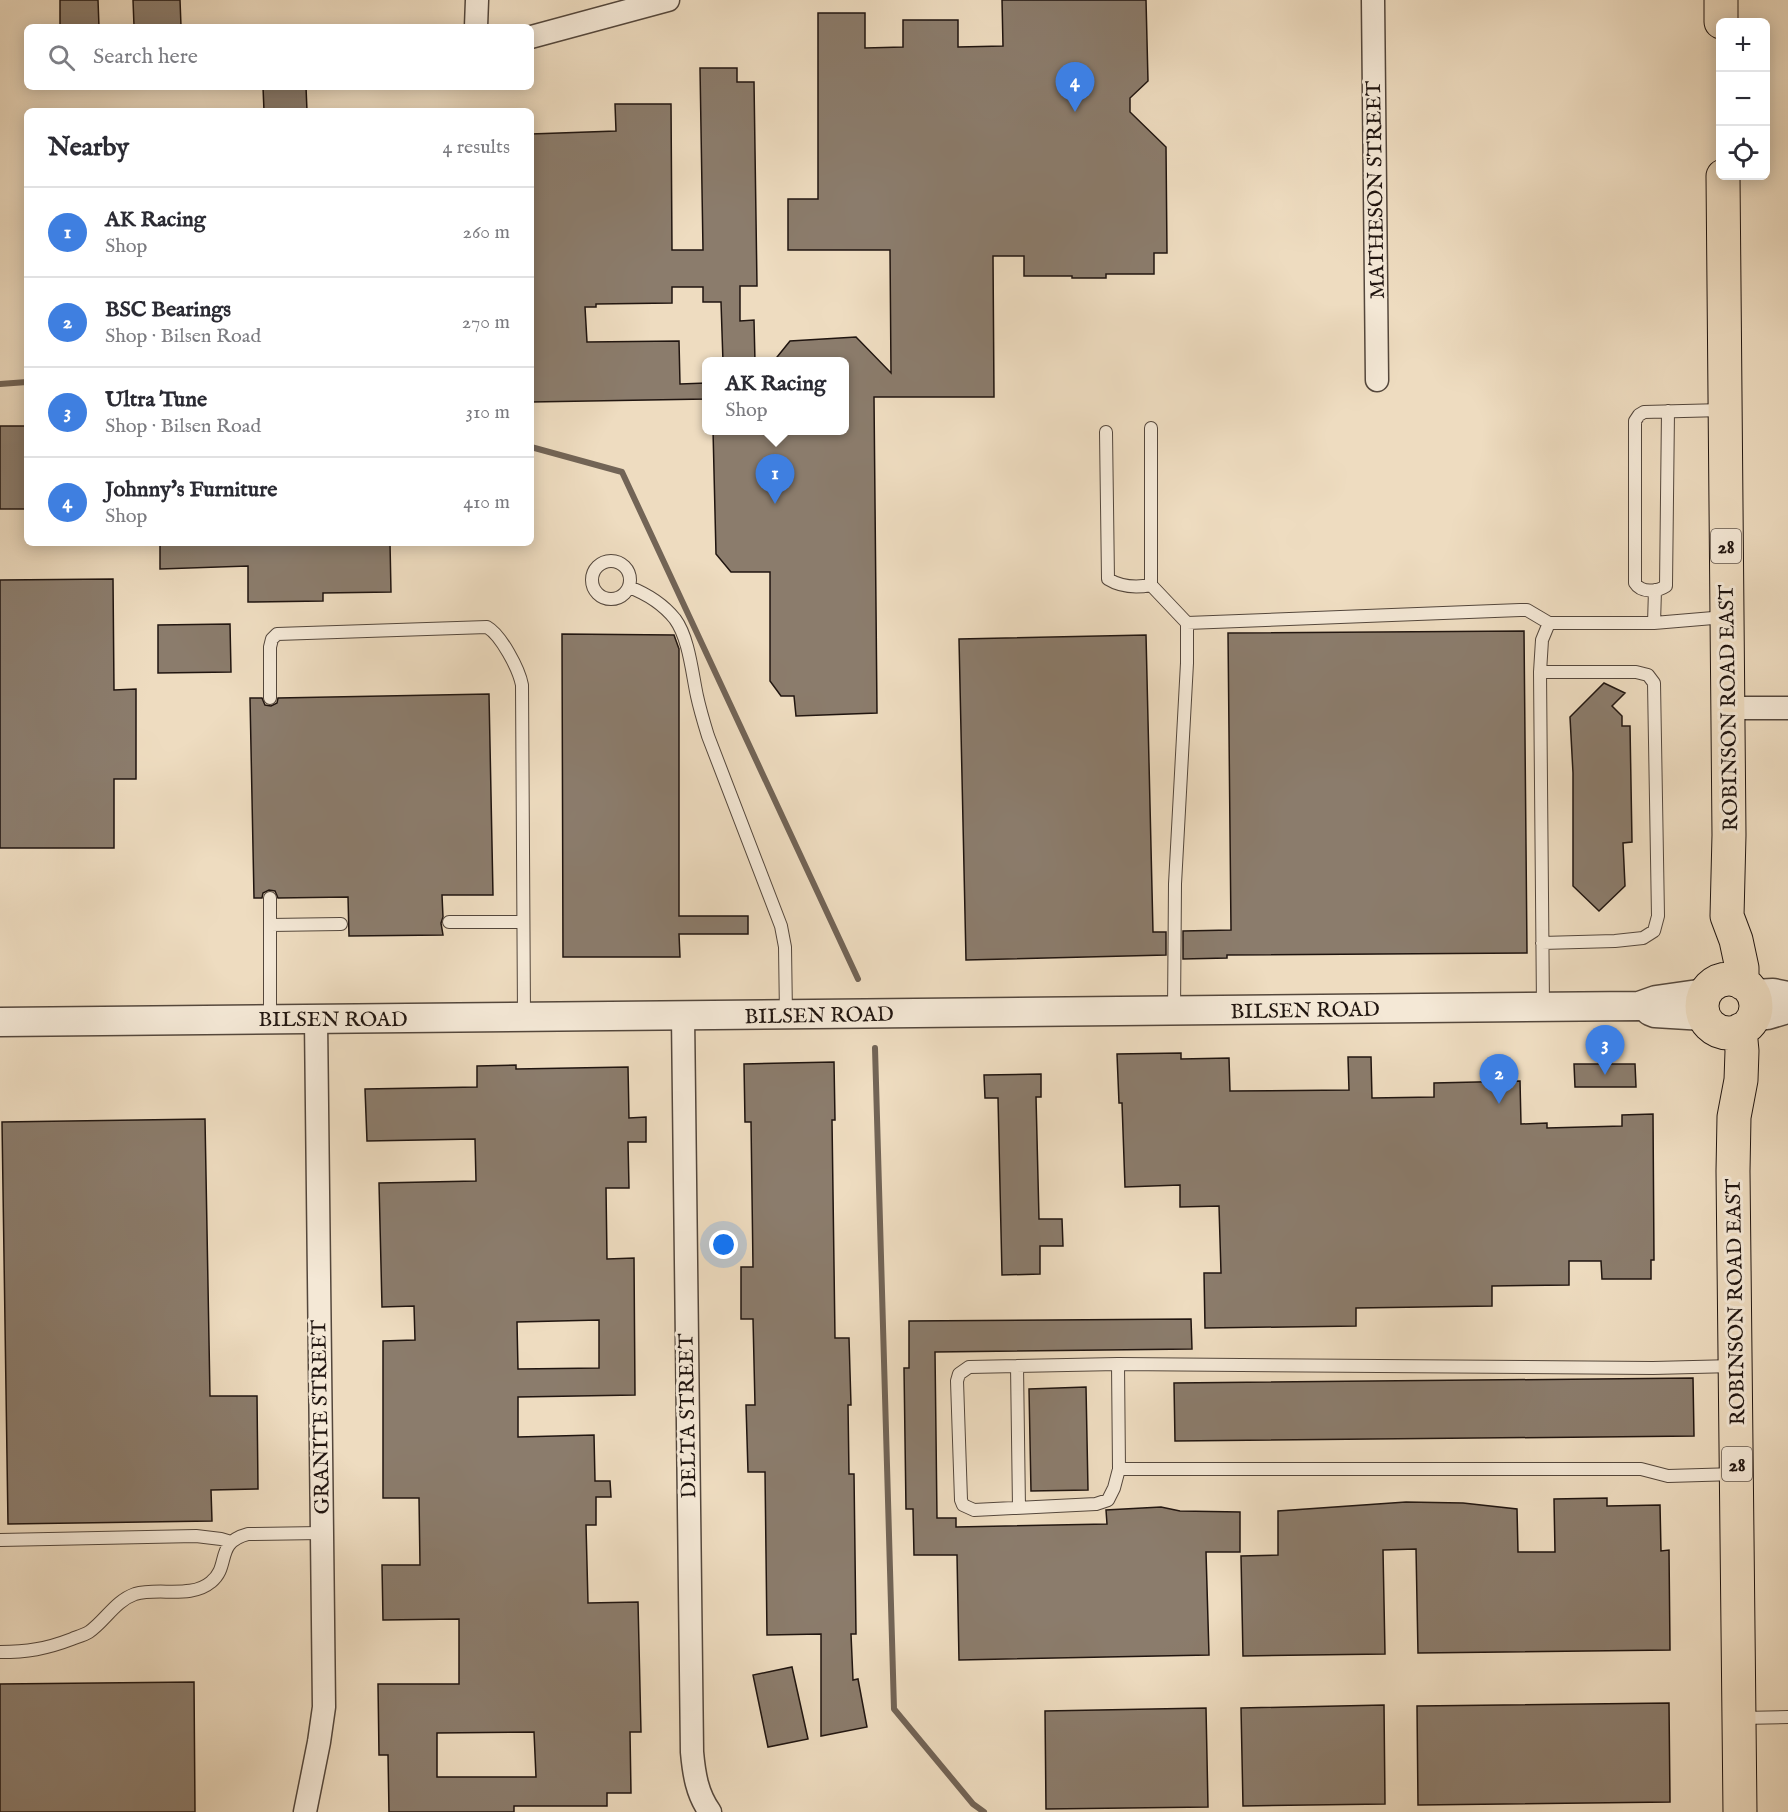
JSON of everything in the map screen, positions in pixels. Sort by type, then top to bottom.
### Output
[{"type":"main road","points":[[1721,0],[1721,18]]},
{"type":"main road","name":"ROBINSON ROAD EAST","points":[[1723,180],[1729,835],[1727,916],[1719,935],[1729,1006],[1742,1051],[1741,1080],[1734,1117],[1740,1812]]},
{"type":"street","points":[[476,24],[477,0]]},
{"type":"street","points":[[534,35],[668,0]]},
{"type":"street","name":"MATHESON STREET","points":[[1373,0],[1377,380]]},
{"type":"street","points":[[1728,708],[1788,708]]},
{"type":"street","name":"BILSEN ROAD","points":[[0,1022],[1638,1006],[1655,1013],[1729,1006],[1773,993],[1788,996]]},
{"type":"street","name":"BILSEN ROAD","points":[[1729,1006],[1767,1015],[1788,1009]]},
{"type":"street","name":"DELTA STREET","points":[[683,1016],[692,1752],[699,1793],[710,1812]]},
{"type":"street","name":"GRANITE STREET","points":[[305,1812],[324,1707],[316,1020]]},
{"type":"lane","points":[[1668,411],[1666,586],[1662,589],[1641,590],[1635,583],[1635,421],[1644,412],[1668,411],[1725,410]]},
{"type":"lane","points":[[1151,428],[1151,585],[1187,623],[1187,663],[1175,884],[1174,1011]]},
{"type":"lane","points":[[1106,432],[1108,579],[1119,586],[1151,585]]},
{"type":"lane","points":[[629,587],[647,594],[659,604],[675,620],[684,638],[701,716],[781,926],[785,947],[786,1015]]},
{"type":"lane","points":[[1654,623],[1655,590]]},
{"type":"lane","points":[[1187,623],[1520,610],[1527,610],[1549,623],[1654,623],[1726,617]]},
{"type":"lane","points":[[1543,1007],[1540,672],[1542,640],[1549,623]]},
{"type":"lane","points":[[270,698],[270,647],[272,639],[277,634],[487,627],[499,637],[522,685],[524,1018]]},
{"type":"lane","points":[[1540,672],[1636,672],[1648,675],[1654,683],[1658,916],[1654,931],[1643,938],[1542,943]]},
{"type":"lane","points":[[270,898],[270,1020]]},
{"type":"lane","points":[[449,922],[523,922]]},
{"type":"lane","points":[[270,925],[340,924]]},
{"type":"lane","points":[[1118,1364],[1119,1469],[1108,1500],[974,1510],[963,1505],[957,1381],[958,1374],[969,1367],[1118,1364],[1653,1368],[1735,1366]]},
{"type":"lane","points":[[1017,1366],[1019,1508]]},
{"type":"lane","points":[[1119,1469],[1641,1469],[1668,1476],[1737,1474]]},
{"type":"lane","points":[[0,1653],[29,1652],[88,1632],[120,1602],[134,1595],[200,1588],[211,1582],[218,1574],[224,1551],[239,1536],[321,1533]]},
{"type":"lane","points":[[0,1540],[196,1536],[231,1542]]},
{"type":"lane","points":[[1739,1718],[1788,1717]]},
{"type":"building","points":[[60,0],[98,0],[99,24],[60,24]]},
{"type":"building","points":[[133,0],[180,0],[181,24],[134,24]]},
{"type":"building","points":[[1002,0],[1146,0],[1148,81],[1130,98],[1130,112],[1166,147],[1167,253],[1154,253],[1154,274],[1106,274],[1106,278],[1024,276],[1024,256],[993,256],[994,397],[874,397],[877,713],[796,716],[794,696],[781,696],[770,681],[770,572],[731,572],[716,554],[713,435],[849,435],[849,357],[777,357],[790,341],[856,337],[891,373],[890,250],[788,250],[788,199],[818,199],[818,13],[865,13],[865,48],[903,47],[903,20],[958,20],[958,47],[1003,46]]},
{"type":"building","points":[[700,68],[737,68],[737,82],[754,82],[757,286],[740,286],[740,321],[754,320],[755,357],[723,357],[721,302],[703,302],[703,287],[672,287],[672,303],[596,304],[596,307],[585,307],[587,342],[679,341],[680,384],[702,383],[702,399],[534,402],[534,134],[616,131],[615,104],[671,104],[672,250],[703,250]]},
{"type":"building","points":[[263,90],[306,90],[307,108],[264,108]]},
{"type":"building","points":[[0,426],[24,426],[24,509],[0,509]]},
{"type":"building","points":[[160,546],[390,546],[391,592],[323,593],[323,601],[248,602],[248,566],[160,569]]},
{"type":"building","points":[[113,579],[114,690],[136,689],[136,779],[114,779],[114,848],[0,848],[0,580]]},
{"type":"building","points":[[230,624],[231,672],[158,673],[158,625]]},
{"type":"building","points":[[1524,631],[1527,953],[1227,955],[1227,958],[1183,959],[1183,931],[1231,930],[1228,633]]},
{"type":"building","points":[[562,634],[674,635],[679,649],[679,916],[748,916],[748,934],[679,934],[680,957],[563,957]]},
{"type":"building","points":[[1146,635],[1153,932],[1166,932],[1166,955],[966,960],[959,639]]},
{"type":"building","points":[[1604,683],[1625,693],[1612,706],[1622,716],[1622,726],[1630,726],[1632,842],[1623,843],[1625,886],[1599,911],[1573,886],[1573,773],[1570,717]]},
{"type":"building","points":[[489,694],[493,895],[442,895],[443,935],[349,936],[348,897],[278,898],[275,891],[269,890],[263,893],[262,898],[254,898],[250,698],[262,698],[265,705],[271,706],[277,703],[278,698]]},
{"type":"building","points":[[1181,1053],[1181,1059],[1229,1058],[1230,1091],[1349,1090],[1348,1057],[1371,1057],[1372,1098],[1434,1097],[1434,1083],[1520,1081],[1521,1124],[1547,1123],[1547,1128],[1622,1126],[1622,1115],[1653,1114],[1654,1260],[1651,1260],[1651,1279],[1602,1279],[1601,1261],[1569,1261],[1569,1285],[1492,1286],[1492,1306],[1356,1308],[1356,1326],[1205,1328],[1204,1273],[1221,1273],[1219,1206],[1180,1207],[1180,1185],[1125,1187],[1122,1103],[1119,1103],[1117,1054]]},
{"type":"building","points":[[834,1062],[835,1120],[832,1120],[835,1338],[849,1338],[851,1405],[848,1405],[849,1474],[854,1474],[856,1634],[851,1634],[853,1680],[858,1679],[867,1727],[821,1736],[821,1634],[767,1635],[765,1472],[748,1472],[746,1405],[755,1405],[753,1319],[741,1319],[741,1267],[753,1267],[751,1122],[745,1122],[744,1064]]},
{"type":"building","points":[[1574,1064],[1635,1064],[1636,1087],[1575,1087]]},
{"type":"building","points":[[516,1065],[516,1069],[628,1067],[629,1118],[646,1117],[646,1142],[628,1142],[629,1188],[606,1188],[607,1259],[634,1258],[635,1395],[518,1397],[518,1437],[594,1435],[595,1481],[610,1481],[611,1497],[596,1497],[596,1525],[586,1525],[588,1603],[638,1602],[641,1732],[630,1732],[631,1793],[607,1793],[607,1806],[514,1806],[514,1812],[389,1812],[388,1755],[379,1755],[378,1684],[459,1684],[459,1619],[383,1620],[382,1565],[420,1565],[419,1498],[383,1498],[383,1341],[415,1340],[414,1306],[382,1307],[379,1183],[476,1181],[475,1139],[367,1141],[365,1089],[477,1087],[477,1066]],"holes":[[[599,1320],[599,1368],[518,1369],[517,1322]],[[534,1732],[536,1777],[437,1777],[437,1733]]]},
{"type":"building","points":[[1041,1074],[1041,1097],[1036,1097],[1039,1219],[1062,1219],[1063,1246],[1040,1246],[1040,1274],[1002,1275],[998,1098],[985,1098],[984,1075]]},
{"type":"building","points":[[205,1119],[210,1396],[257,1396],[258,1489],[211,1490],[212,1521],[8,1524],[2,1122]]},
{"type":"building","points":[[1191,1319],[1192,1349],[935,1352],[937,1518],[956,1518],[956,1527],[1107,1524],[1106,1510],[1161,1507],[1180,1511],[1240,1512],[1240,1552],[1206,1552],[1209,1655],[959,1660],[957,1555],[914,1555],[913,1509],[906,1509],[904,1368],[909,1368],[909,1321]]},
{"type":"building","points":[[1693,1378],[1694,1436],[1175,1441],[1174,1383]]},
{"type":"building","points":[[1086,1387],[1088,1490],[1031,1491],[1029,1389]]},
{"type":"building","points":[[1607,1498],[1607,1506],[1660,1505],[1661,1551],[1669,1550],[1670,1650],[1418,1653],[1416,1549],[1383,1550],[1385,1654],[1243,1656],[1241,1556],[1278,1555],[1278,1511],[1406,1502],[1463,1503],[1517,1509],[1518,1552],[1555,1552],[1554,1499]]},
{"type":"building","points":[[792,1667],[808,1739],[768,1747],[753,1675]]},
{"type":"building","points":[[194,1682],[195,1812],[0,1812],[0,1684]]},
{"type":"building","points":[[1669,1703],[1670,1802],[1418,1805],[1417,1706]]},
{"type":"building","points":[[1384,1705],[1385,1804],[1243,1806],[1241,1708]]},
{"type":"building","points":[[1206,1708],[1208,1807],[1046,1809],[1045,1711]]},
{"type":"waterway","points":[[0,384],[24,382]]},
{"type":"waterway","points":[[534,448],[622,472],[858,979]]},
{"type":"waterway","points":[[875,1048],[894,1709],[973,1804],[984,1812]]},
{"type":"place","name":"Johnny's Furniture","points":[[1075,112]]},
{"type":"place","name":"AK Racing","points":[[775,504]]},
{"type":"place","name":"Ultra Tune","points":[[1605,1075]]},
{"type":"place","name":"BSC Bearings","points":[[1499,1104]]}]
